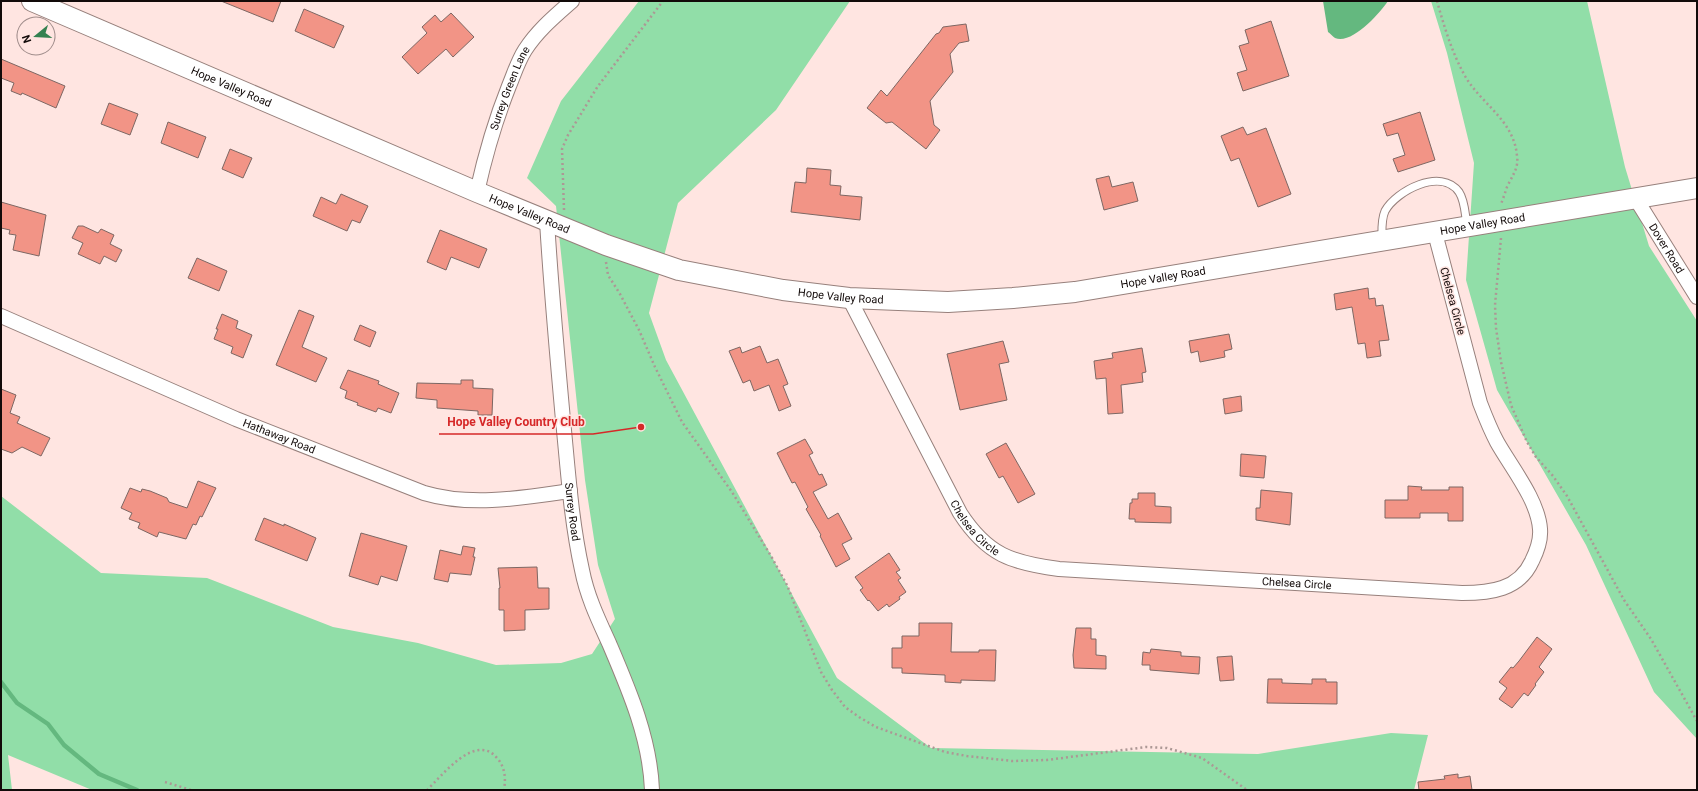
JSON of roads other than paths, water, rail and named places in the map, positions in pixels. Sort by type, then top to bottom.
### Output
[{"type":"main road","name":"Hope Valley Road","points":[[32,1],[477,192],[556,218],[606,245],[679,270],[783,290],[849,298],[948,302],[1029,297],[1106,287],[1382,242],[1697,188]]},
{"type":"street","name":"Surrey Green Lane","points":[[477,192],[499,110],[518,62],[535,36],[572,1]]},
{"type":"street","name":"Dover Road","points":[[1636,199],[1697,297]]},
{"type":"street","name":"Surrey Road","points":[[556,218],[551,287],[572,517],[586,589],[629,690],[644,734],[650,761],[652,790]]},
{"type":"street","name":"Chelsea Circle","points":[[849,298],[969,528],[980,540],[1008,558],[1021,563],[1059,569],[1455,593],[1486,593],[1501,589],[1523,577],[1530,567],[1540,540],[1540,529],[1537,515],[1530,498],[1496,442],[1480,403],[1435,233]]},
{"type":"street","name":"Hathaway Road","points":[[1,316],[236,419],[362,470],[424,493],[435,496],[464,499],[505,499],[570,491]]},
{"type":"lane","points":[[1382,242],[1382,220],[1384,213],[1395,198],[1413,186],[1436,182],[1445,183],[1458,190],[1464,204],[1468,227]]},
{"type":"waterway","points":[[1,682],[17,703],[48,724],[64,745],[99,774],[137,790]]},
{"type":"place","name":"Hope Valley Country Club","points":[[641,427]]}]
